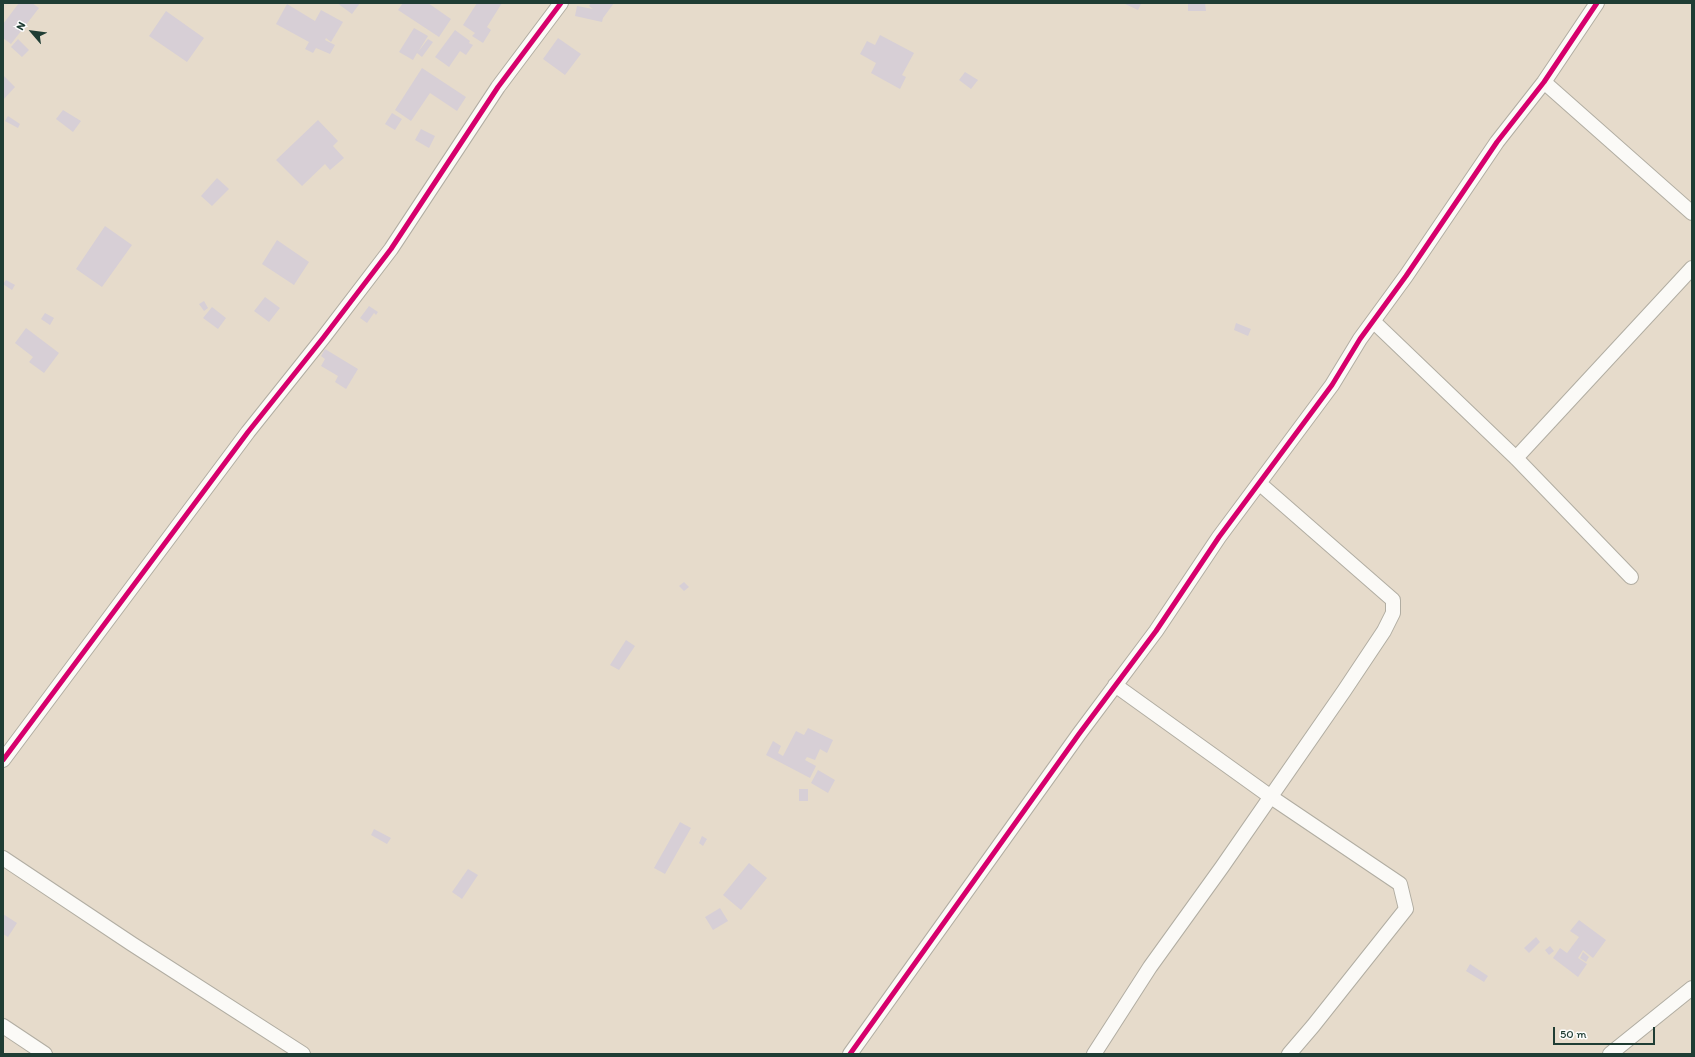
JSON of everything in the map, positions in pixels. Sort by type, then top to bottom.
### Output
[{"type":"street","points":[[3,760],[248,432],[323,338],[391,249],[498,87],[561,3]]},
{"type":"street","points":[[850,1054],[1115,685],[1156,631],[1219,537],[1332,385],[1360,339],[1406,276],[1497,142],[1544,82],[1597,3]]},
{"type":"street","points":[[1544,82],[1692,213]]},
{"type":"street","points":[[1516,458],[1692,268]]},
{"type":"street","points":[[1373,321],[1516,458],[1631,577]]},
{"type":"street","points":[[1094,1054],[1150,967],[1271,796],[1384,631],[1393,613],[1393,600],[1259,482]]},
{"type":"street","points":[[1115,685],[1271,796],[1400,884],[1406,908],[1313,1026],[1289,1054]]},
{"type":"street","points":[[3,858],[132,944],[303,1054]]},
{"type":"street","points":[[1610,1054],[1692,988]]},
{"type":"street","points":[[3,1026],[45,1054]]},
{"type":"building","points":[[19,3],[32,3],[39,8],[11,44],[3,38],[3,24]]},
{"type":"building","points":[[337,3],[360,3],[352,14]]},
{"type":"building","points":[[403,3],[428,3],[451,19],[439,37],[398,10]]},
{"type":"building","points":[[477,3],[502,3],[487,27],[491,30],[483,43],[472,36],[475,33],[463,25]]},
{"type":"building","points":[[591,3],[614,3],[603,18],[602,22],[575,16],[577,6],[593,9],[589,6]]},
{"type":"building","points":[[1123,3],[1140,3],[1141,4],[1138,10]]},
{"type":"building","points":[[1188,3],[1205,3],[1206,11],[1188,11]]},
{"type":"building","points":[[287,4],[315,21],[321,10],[343,22],[331,42],[326,38],[325,40],[335,45],[330,54],[316,48],[313,53],[305,49],[309,42],[276,24]]},
{"type":"building","points":[[166,11],[204,38],[187,62],[149,36]]},
{"type":"building","points":[[414,28],[428,36],[418,52],[428,39],[433,42],[422,57],[417,53],[413,60],[399,52]]},
{"type":"building","points":[[455,30],[473,45],[466,55],[460,51],[449,67],[435,57]]},
{"type":"building","points":[[880,35],[914,53],[902,75],[906,77],[900,89],[871,73],[876,63],[860,54],[867,41],[875,45]]},
{"type":"building","points":[[558,38],[581,54],[565,75],[543,59]]},
{"type":"building","points":[[18,39],[29,50],[22,57],[11,47]]},
{"type":"building","points":[[422,68],[466,97],[457,111],[430,93],[411,121],[395,110]]},
{"type":"building","points":[[965,72],[978,80],[971,89],[959,80]]},
{"type":"building","points":[[3,75],[15,87],[3,100]]},
{"type":"building","points":[[63,110],[81,121],[73,132],[56,119]]},
{"type":"building","points":[[392,113],[402,119],[395,130],[385,124]]},
{"type":"building","points":[[8,116],[20,124],[18,128],[5,121]]},
{"type":"building","points":[[318,120],[338,141],[333,146],[344,158],[330,170],[325,164],[302,186],[276,160]]},
{"type":"building","points":[[421,129],[435,136],[429,148],[415,140]]},
{"type":"building","points":[[217,178],[229,189],[212,206],[201,196]]},
{"type":"building","points":[[105,226],[132,245],[102,287],[76,269]]},
{"type":"building","points":[[277,240],[309,262],[294,285],[262,264]]},
{"type":"building","points":[[6,280],[15,285],[12,290],[3,284]]},
{"type":"building","points":[[265,297],[280,308],[269,322],[254,311]]},
{"type":"building","points":[[204,301],[208,308],[204,311],[199,304]]},
{"type":"building","points":[[369,306],[378,312],[376,315],[374,313],[367,323],[360,318]]},
{"type":"building","points":[[212,307],[226,318],[218,329],[203,318]]},
{"type":"building","points":[[45,313],[54,318],[50,325],[41,319]]},
{"type":"building","points":[[1236,323],[1251,329],[1248,336],[1234,330]]},
{"type":"building","points":[[26,328],[59,353],[44,373],[29,362],[33,357],[15,343]]},
{"type":"building","points":[[325,349],[358,369],[346,389],[335,382],[338,376],[321,366],[325,359],[321,356]]},
{"type":"building","points":[[684,582],[689,587],[684,591],[679,586]]},
{"type":"building","points":[[626,640],[635,646],[619,670],[610,665]]},
{"type":"building","points":[[808,728],[833,740],[827,753],[820,749],[815,760],[807,757],[805,760],[816,766],[810,778],[766,755],[773,741],[781,746],[778,753],[783,756],[796,731],[804,735]]},
{"type":"building","points":[[818,770],[835,780],[828,793],[811,783]]},
{"type":"building","points":[[799,789],[808,789],[808,801],[799,801]]},
{"type":"building","points":[[680,822],[691,828],[665,874],[654,868]]},
{"type":"building","points":[[374,829],[391,838],[387,844],[371,835]]},
{"type":"building","points":[[702,836],[707,839],[703,846],[699,843]]},
{"type":"building","points":[[749,863],[767,878],[741,910],[723,895]]},
{"type":"building","points":[[468,869],[478,875],[462,899],[452,892]]},
{"type":"building","points":[[720,908],[728,921],[713,930],[705,917]]},
{"type":"building","points":[[3,914],[17,923],[8,937],[3,934]]},
{"type":"building","points":[[1579,920],[1606,940],[1593,958],[1583,950],[1578,958],[1587,964],[1578,977],[1553,958],[1560,948],[1567,953],[1579,937],[1570,931]]},
{"type":"building","points":[[1536,937],[1540,942],[1529,953],[1524,948]]},
{"type":"building","points":[[1550,946],[1554,951],[1549,955],[1545,950]]},
{"type":"building","points":[[1583,952],[1589,957],[1586,962],[1580,958]]},
{"type":"building","points":[[1470,964],[1488,976],[1484,982],[1466,971]]},
{"type":"cycle path","points":[[3,760],[248,432],[323,338],[391,249],[498,87],[561,3]]},
{"type":"cycle path","points":[[850,1054],[1079,734],[1156,631],[1219,537],[1332,385],[1360,339],[1406,276],[1497,142],[1544,82],[1597,3]]}]
